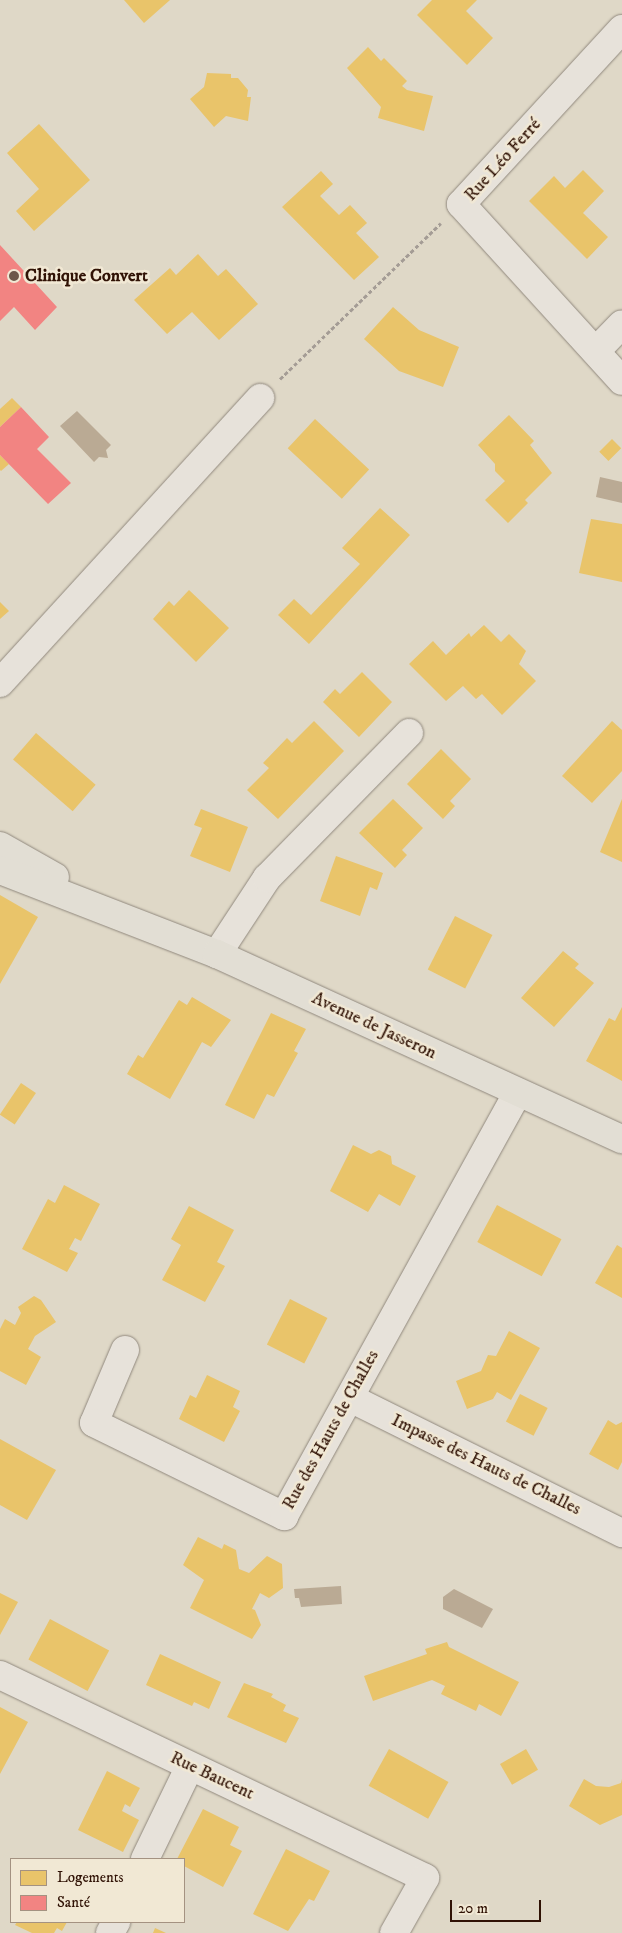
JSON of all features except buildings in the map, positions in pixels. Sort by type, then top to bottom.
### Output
[{"type":"main road","name":"Avenue de Jasseron","points":[[0,846],[124,916]]},
{"type":"main road","name":"Avenue de Jasseron","points":[[0,870],[124,916],[217,954],[622,1139]]},
{"type":"street","name":"Rue Léo Ferré","points":[[622,29],[461,204],[622,381]]},
{"type":"street","points":[[596,352],[622,324]]},
{"type":"street","points":[[0,683],[260,398]]},
{"type":"street","points":[[217,954],[267,878],[409,733]]},
{"type":"street","name":"Rue des Hauts de Challes","points":[[125,1350],[94,1423],[284,1516],[518,1092]]},
{"type":"street","name":"Impasse des Hauts de Challes","points":[[350,1398],[622,1533]]},
{"type":"street","name":"Rue Baucent","points":[[0,1675],[425,1878],[394,1933]]},
{"type":"street","points":[[145,1858],[190,1766]]},
{"type":"path","points":[[260,398],[461,204]]},
{"type":"shaded area","points":[[77,411],[111,445],[106,450],[108,458],[99,457],[94,462],[60,426]]},
{"type":"shaded area","points":[[600,477],[622,482],[622,503],[596,497]]},
{"type":"shaded area","points":[[341,1586],[342,1604],[301,1607],[299,1598],[295,1598],[294,1589]]},
{"type":"shaded area","points":[[454,1589],[493,1609],[482,1628],[443,1609],[443,1597]]},
{"type":"place","name":"Clinique Convert","points":[[14,276]]}]
